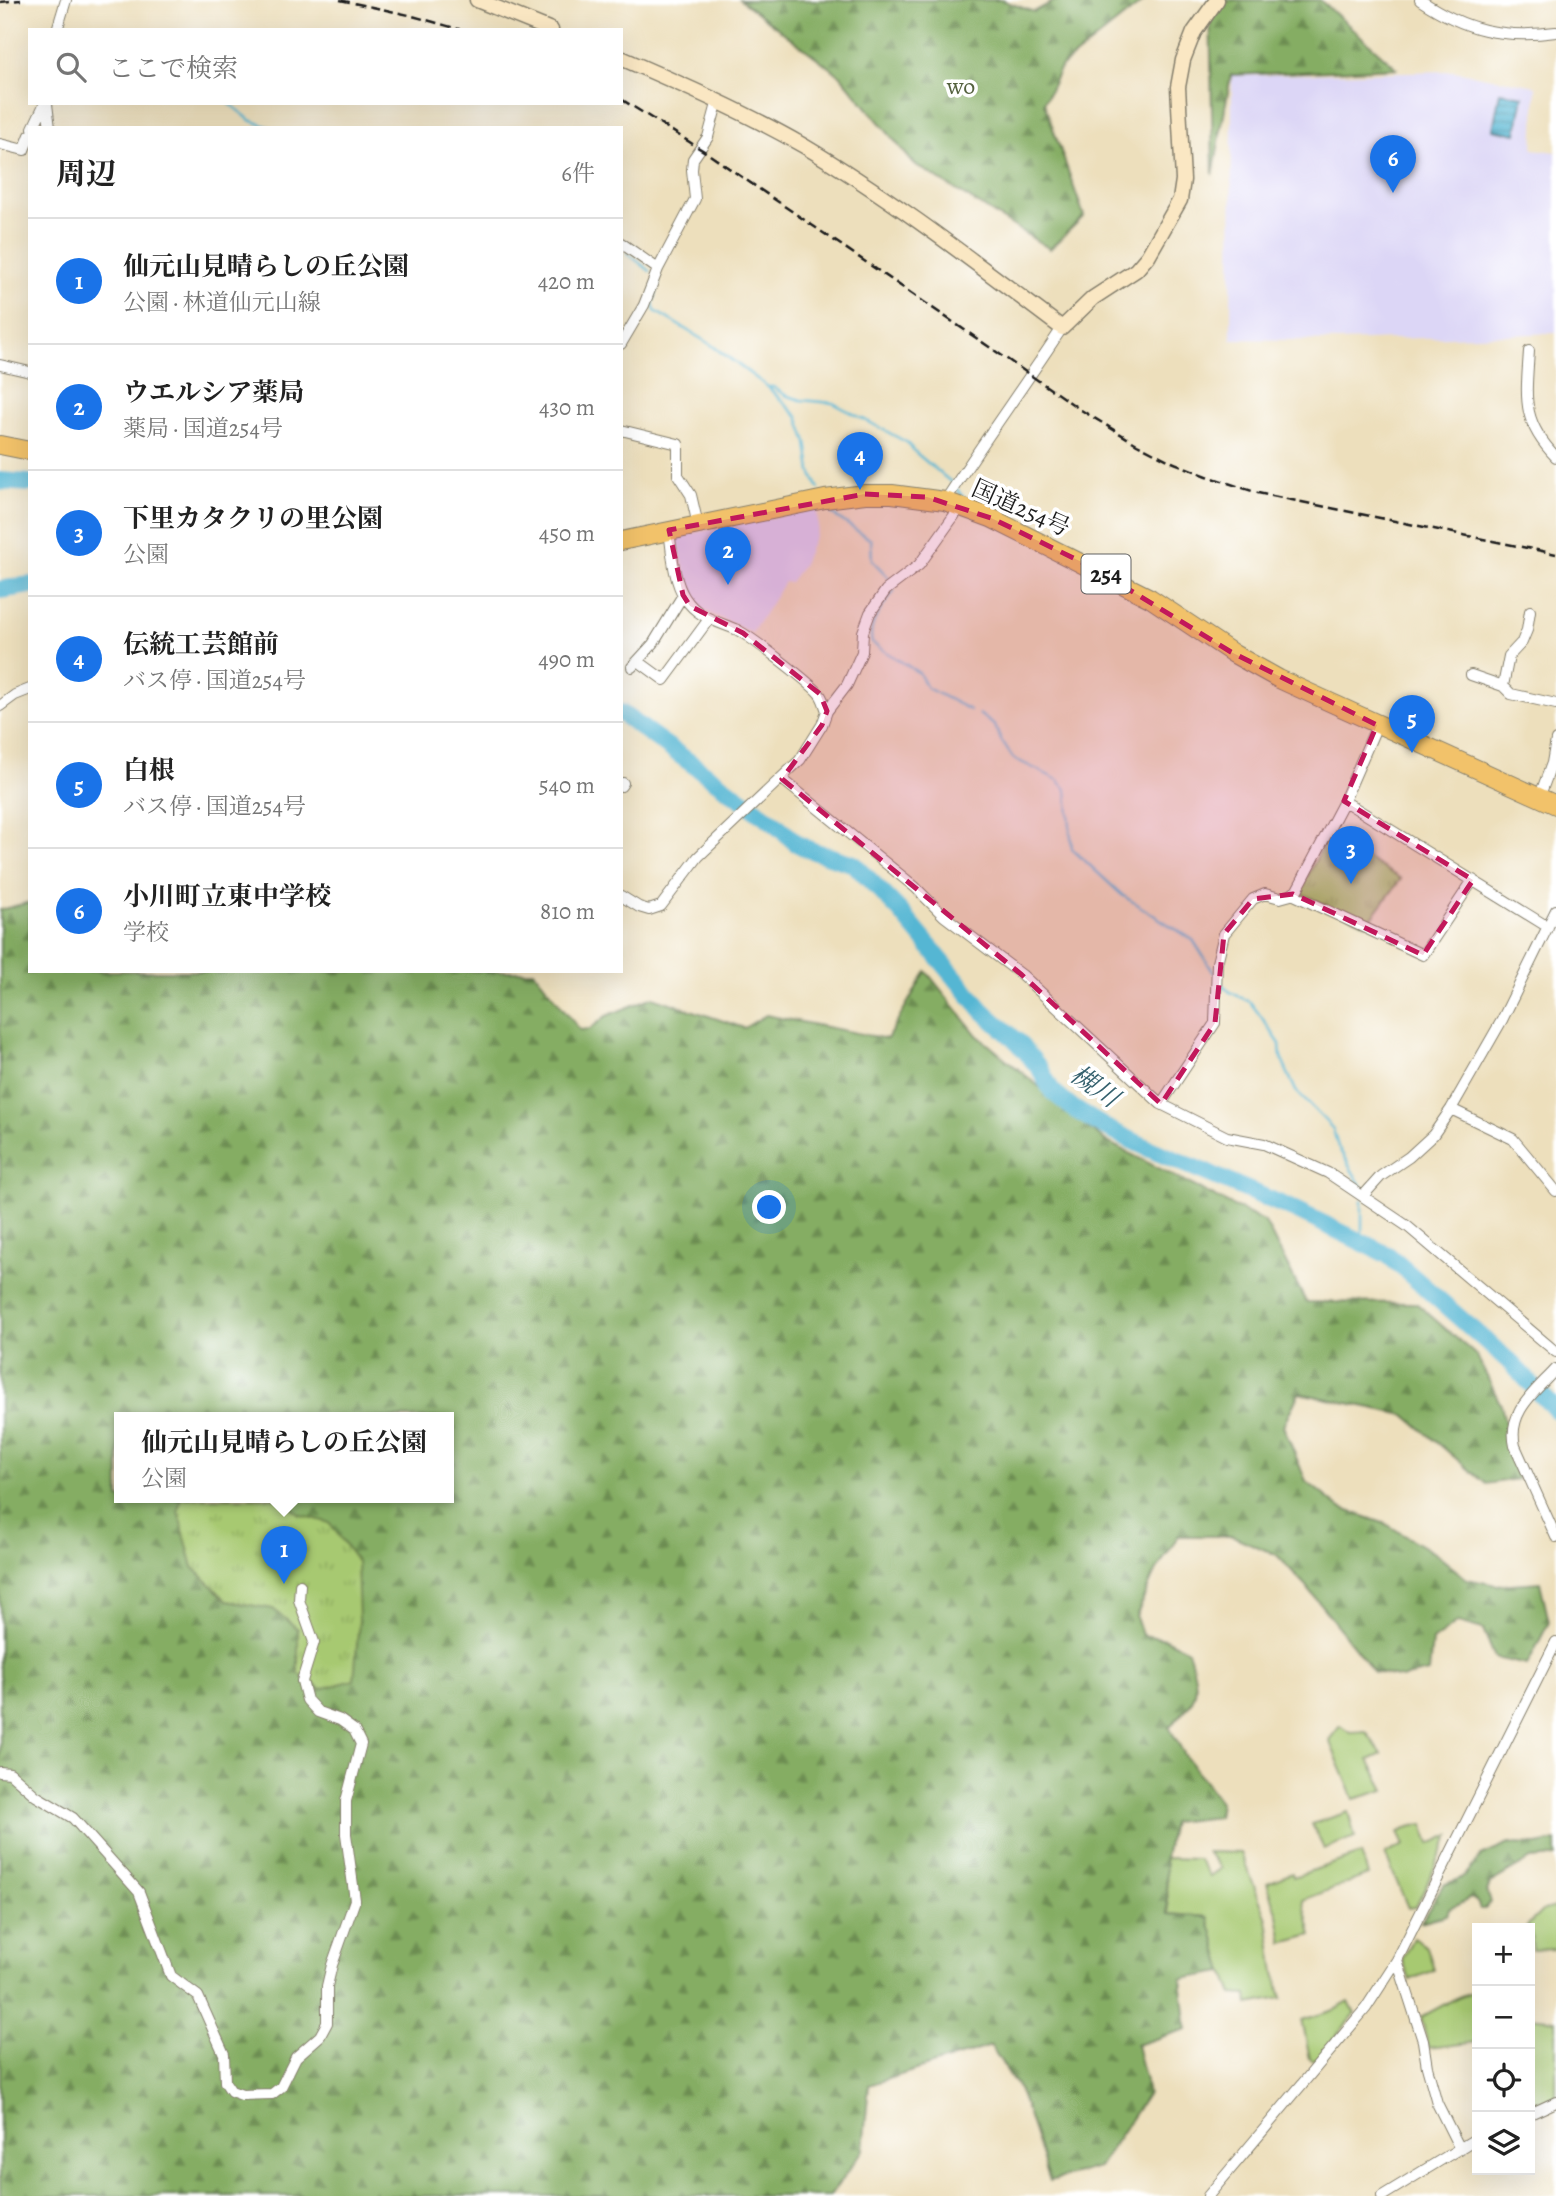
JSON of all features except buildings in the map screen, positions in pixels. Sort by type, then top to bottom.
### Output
[{"type":"highway","points":[[0,445],[28,451]]},
{"type":"highway","name":"国道254号","points":[[623,541],[825,499],[864,494],[892,494],[953,504],[991,518],[1150,598],[1234,654],[1279,679],[1547,802]]},
{"type":"street","points":[[58,28],[66,0]]},
{"type":"street","points":[[477,0],[546,28]]},
{"type":"street","points":[[623,897],[639,907],[656,909],[661,906],[698,857],[800,760],[813,741],[827,711],[847,685],[862,652],[863,632],[870,614],[886,590],[919,565],[953,504],[979,449],[1062,328],[1093,298],[1136,270],[1148,256],[1180,200],[1183,180],[1178,87],[1183,60],[1194,32],[1217,0]]},
{"type":"street","points":[[1419,0],[1447,18],[1490,32],[1520,35],[1556,32]]},
{"type":"street","points":[[623,59],[718,100],[804,146],[912,216],[1062,328]]},
{"type":"street","points":[[623,340],[695,199],[692,170],[694,159],[708,137],[718,100]]},
{"type":"street","points":[[34,126],[45,105]]},
{"type":"street","points":[[46,105],[50,126]]},
{"type":"street","points":[[0,144],[24,150],[28,140]]},
{"type":"street","points":[[623,244],[658,270]]},
{"type":"street","points":[[1528,351],[1526,394],[1530,421],[1538,437],[1556,457]]},
{"type":"street","points":[[0,365],[28,372]]},
{"type":"street","points":[[623,430],[678,443],[678,475],[691,495],[698,525]]},
{"type":"street","points":[[669,530],[682,595],[690,606],[709,619],[734,628],[760,645],[820,694],[827,711]]},
{"type":"street","points":[[682,595],[653,644],[635,664],[664,680],[709,619]]},
{"type":"street","points":[[1503,687],[1509,656],[1522,642],[1530,611]]},
{"type":"street","points":[[1471,675],[1503,687],[1511,694],[1556,704]]},
{"type":"street","points":[[0,706],[28,690]]},
{"type":"street","points":[[1161,1104],[1215,1023],[1217,971],[1224,934],[1254,899],[1265,894],[1280,898],[1297,890],[1344,801],[1377,725]]},
{"type":"street","points":[[1547,802],[1556,740]]},
{"type":"street","points":[[782,779],[915,887],[944,916],[1022,975],[1161,1104],[1227,1137],[1264,1144],[1328,1173],[1407,1227],[1556,1352]]},
{"type":"street","points":[[1344,801],[1548,927]]},
{"type":"street","points":[[1292,894],[1423,955],[1474,880]]},
{"type":"street","points":[[1363,1196],[1381,1176],[1409,1157],[1433,1135],[1451,1109],[1502,1020],[1556,910]]},
{"type":"street","points":[[1451,1109],[1514,1139],[1556,1191]]},
{"type":"street","points":[[1556,1369],[1520,1410],[1512,1432],[1515,1446],[1556,1537]]},
{"type":"street","points":[[0,1772],[10,1773],[36,1796],[74,1818],[139,1892],[171,1976],[198,1996],[224,2054],[225,2082],[230,2091],[242,2095],[272,2094],[281,2087],[296,2057],[320,2036],[327,2023],[327,1986],[355,1900],[346,1834],[346,1801],[361,1744],[354,1730],[340,1720],[318,1712],[307,1700],[302,1681],[314,1642],[299,1600],[299,1585]]},
{"type":"street","points":[[1208,2196],[1366,2008],[1397,1961],[1556,1642]]},
{"type":"street","points":[[1397,1961],[1423,2041],[1437,2103],[1460,2149]]},
{"type":"street","points":[[1534,2112],[1556,2102]]},
{"type":"street","points":[[1382,2196],[1472,2141]]},
{"type":"highlighted area","points":[[865,494],[927,497],[991,518],[1094,568],[1231,652],[1377,725],[1344,801],[1473,880],[1423,955],[1293,894],[1253,899],[1224,934],[1215,1023],[1161,1104],[1022,975],[782,779],[822,725],[827,711],[820,694],[743,633],[690,606],[683,595],[669,530]]},
{"type":"shaded area","points":[[1454,71],[1536,86],[1533,149],[1556,152],[1556,333],[1339,341],[1231,339],[1232,76]]},
{"type":"shaded area","points":[[817,509],[818,528],[802,566],[790,582],[784,582],[752,633],[695,606],[690,596],[677,539],[679,536]]},
{"type":"green space","name":"wo","points":[[740,0],[1002,0],[1034,12],[1056,0],[1145,0],[1061,67],[1044,103],[1084,216],[1050,249],[913,163],[841,76]]},
{"type":"green space","points":[[1210,0],[1320,0],[1397,68],[1231,75],[1213,175]]},
{"type":"green space","points":[[1328,835],[1401,879],[1367,924],[1304,895],[1301,889]]},
{"type":"green space","points":[[28,903],[28,973],[536,973],[580,1030],[590,1029],[606,1016],[653,997],[744,1028],[766,1015],[887,1039],[926,971],[977,1035],[1105,1141],[1265,1222],[1306,1302],[1416,1303],[1477,1356],[1501,1405],[1518,1479],[1486,1484],[1405,1415],[1299,1393],[1283,1426],[1306,1481],[1340,1508],[1386,1524],[1436,1554],[1467,1579],[1496,1585],[1540,1582],[1549,1622],[1527,1665],[1495,1658],[1483,1629],[1458,1622],[1432,1641],[1429,1672],[1402,1678],[1374,1672],[1305,1585],[1277,1555],[1233,1536],[1178,1536],[1152,1578],[1136,1617],[1142,1635],[1166,1639],[1188,1650],[1195,1675],[1196,1685],[1192,1700],[1169,1727],[1186,1757],[1220,1802],[1218,1817],[1172,1822],[1165,1858],[1168,1914],[1208,1917],[1224,1972],[1181,1979],[1187,2029],[1136,2045],[1148,2093],[1099,2167],[1050,2181],[1021,2093],[991,2046],[869,2085],[863,2150],[830,2196],[0,2196],[0,910]]},
{"type":"green space","points":[[180,1503],[286,1503],[299,1514],[330,1523],[357,1562],[359,1620],[354,1680],[321,1689],[298,1673],[298,1629],[273,1609],[227,1601],[193,1567],[178,1511]]},
{"type":"green space","points":[[1340,1726],[1350,1733],[1366,1732],[1382,1754],[1369,1760],[1385,1790],[1354,1799],[1329,1740]]},
{"type":"green space","points":[[1348,1812],[1355,1837],[1324,1849],[1312,1824]]},
{"type":"green space","points":[[1423,1824],[1430,1844],[1450,1835],[1416,1907],[1408,1908],[1385,1854],[1404,1845],[1398,1833]]},
{"type":"green space","points":[[1556,1841],[1556,1857],[1531,1859],[1490,1883],[1487,1892],[1491,1902],[1485,1909],[1480,1909],[1477,1902],[1471,1898],[1449,1909],[1447,1915],[1421,1922],[1443,1885],[1464,1877],[1481,1856],[1509,1844],[1537,1845]]},
{"type":"green space","points":[[1207,1852],[1241,1853],[1267,1919],[1275,1973],[1282,1998],[1248,2004],[1247,1995],[1233,1994],[1208,1917],[1169,1914],[1165,1858],[1198,1859],[1210,1876],[1221,1868]]},
{"type":"green space","points":[[1361,1854],[1368,1875],[1303,1900],[1312,1935],[1283,1943],[1278,1915],[1267,1883],[1292,1873],[1293,1877]]},
{"type":"green space","points":[[1556,1907],[1556,1949],[1535,1950],[1535,1923],[1530,1923],[1543,1910]]},
{"type":"green space","points":[[1413,1938],[1427,1947],[1434,1970],[1410,1980],[1402,1959]]},
{"type":"green space","points":[[1472,1992],[1472,2043],[1429,2048],[1421,2017]]},
{"type":"green space","points":[[1349,2002],[1355,2014],[1315,2061],[1310,2059],[1302,2020],[1334,2010]]},
{"type":"green space","points":[[1535,2018],[1556,2020],[1556,2096],[1535,2106]]},
{"type":"water","points":[[1500,92],[1523,96],[1516,134],[1493,129]]},
{"type":"waterway","points":[[65,22],[76,28]]},
{"type":"waterway","points":[[231,105],[250,120],[266,126]]},
{"type":"waterway","points":[[627,253],[650,271]]},
{"type":"waterway","points":[[659,282],[653,304],[655,311],[710,344],[768,387],[798,417],[807,442],[811,472],[819,489]]},
{"type":"waterway","points":[[768,387],[801,400],[833,403],[908,443],[952,483]]},
{"type":"waterway","points":[[0,481],[28,483]]},
{"type":"waterway","points":[[956,488],[963,497],[979,505]]},
{"type":"waterway","points":[[832,514],[871,540],[872,560],[891,580]]},
{"type":"waterway","name":"槻川","points":[[0,590],[28,585]]},
{"type":"waterway","points":[[894,591],[874,622],[872,643],[919,673],[927,688],[970,710]]},
{"type":"waterway","name":"槻川","points":[[623,714],[773,822],[796,843],[854,864],[900,911],[983,1011],[1019,1043],[1040,1069],[1052,1091],[1074,1109],[1152,1150],[1295,1210],[1388,1255],[1511,1363],[1556,1410]]},
{"type":"waterway","points":[[979,714],[995,726],[1013,758],[1058,780],[1067,790],[1072,849],[1122,895],[1193,940],[1214,973]]},
{"type":"waterway","points":[[1219,981],[1230,992],[1250,1002],[1280,1044],[1281,1058],[1296,1091],[1333,1129],[1338,1147],[1363,1189]]},
{"type":"waterway","points":[[1362,1200],[1362,1242]]},
{"type":"railway","points":[[0,2],[21,0]]},
{"type":"railway","points":[[340,0],[455,28]]},
{"type":"railway","points":[[623,100],[707,153],[1081,410],[1172,462],[1258,493],[1556,554]]},
{"type":"place","name":"小川町立東中学校","points":[[1393,193]]},
{"type":"place","name":"伝統工芸館前","points":[[860,490]]},
{"type":"place","name":"ウエルシア薬局","points":[[728,585]]},
{"type":"place","name":"白根","points":[[1412,753]]},
{"type":"place","name":"下里カタクリの里公園","points":[[1351,884]]},
{"type":"place","name":"仙元山見晴らしの丘公園","points":[[284,1584]]}]
